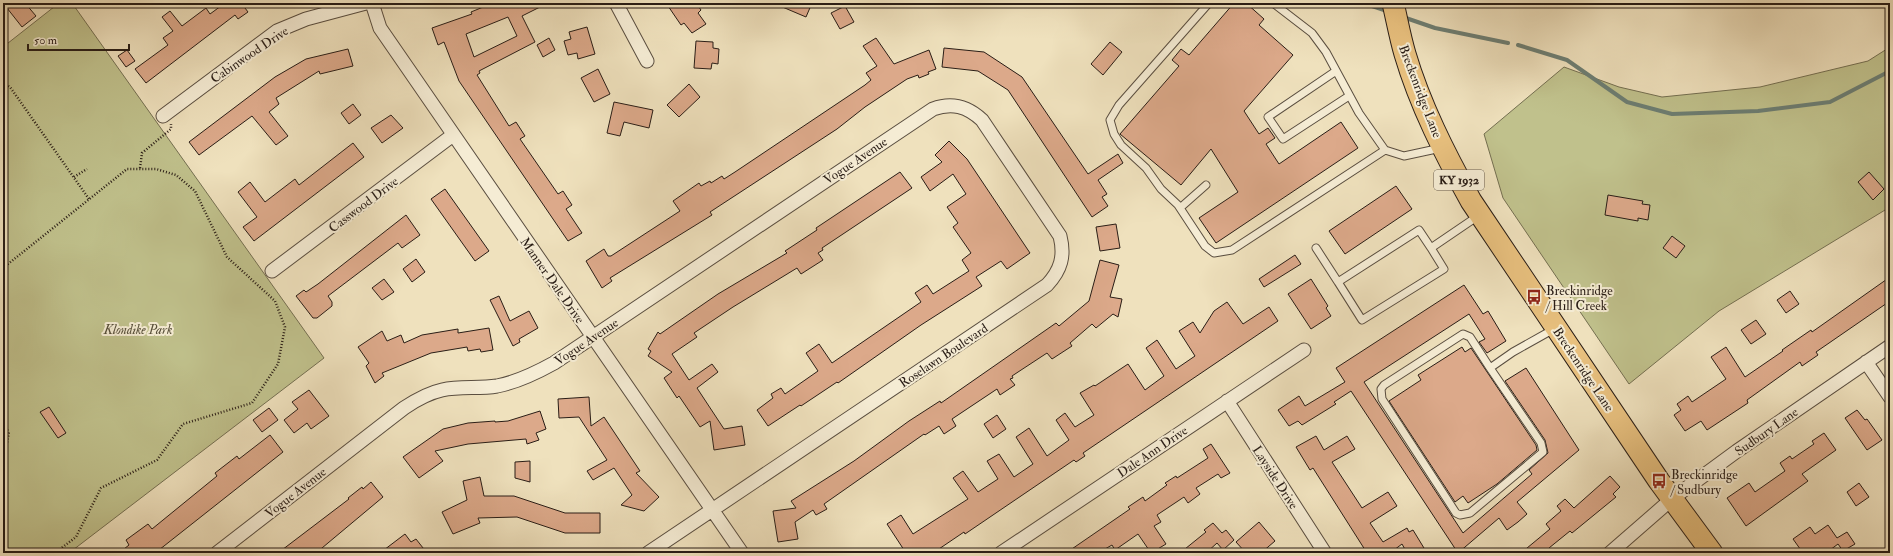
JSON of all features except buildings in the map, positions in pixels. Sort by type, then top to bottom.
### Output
[{"type":"main road","name":"Breckenridge Lane","points":[[1394,3],[1405,54],[1424,108],[1443,148],[1480,214],[1556,328],[1712,553]]},
{"type":"street","name":"Cabinwood Drive","points":[[166,113],[278,32],[306,19],[366,3]]},
{"type":"street","name":"Manner Dale Drive","points":[[372,3],[380,28],[742,553]]},
{"type":"street","points":[[616,3],[647,60]]},
{"type":"street","name":"Vogue Avenue","points":[[217,553],[404,408],[421,397],[443,390],[496,386],[512,382],[554,363],[592,336],[933,109],[950,104]]},
{"type":"street","name":"Roselawn Boulevard","points":[[648,553],[1048,285],[1056,275],[1061,263],[1062,245],[1060,236],[1052,222],[982,120],[964,107],[950,104]]},
{"type":"street","name":"Casswood Drive","points":[[272,271],[453,135]]},
{"type":"street","name":"Sudbury Lane","points":[[1610,553],[1673,498],[1737,451],[1890,346]]},
{"type":"street","name":"Dale Ann Drive","points":[[1001,553],[1304,350]]},
{"type":"street","points":[[1866,362],[1890,397]]},
{"type":"street","name":"Layside Drive","points":[[1227,401],[1322,552]]},
{"type":"lane","points":[[1209,3],[1119,104],[1110,120],[1114,134],[1121,145],[1146,168],[1161,189],[1180,208],[1205,246],[1214,253],[1232,250],[1385,150]]},
{"type":"lane","points":[[1273,3],[1312,33],[1336,71],[1359,113],[1385,150],[1404,156],[1443,148]]},
{"type":"lane","points":[[1336,71],[1268,117],[1283,139],[1349,96]]},
{"type":"lane","points":[[1180,208],[1206,185]]},
{"type":"lane","points":[[1431,248],[1480,214]]},
{"type":"lane","points":[[1316,248],[1362,320],[1444,269],[1419,230],[1338,282]]},
{"type":"lane","points":[[1490,368],[1513,352],[1556,328]]},
{"type":"lane","points":[[1463,334],[1470,337],[1490,368],[1541,443],[1543,452],[1470,513],[1460,515],[1456,513],[1382,399],[1381,389],[1384,385],[1463,334]]},
{"type":"path","points":[[3,83],[10,87],[89,199]]},
{"type":"path","points":[[140,168],[142,153],[171,129],[166,113]]},
{"type":"path","points":[[74,177],[87,169]]},
{"type":"path","points":[[3,268],[127,169],[156,169],[176,175],[195,191],[227,256],[275,301],[285,327],[278,364],[252,403],[183,424],[156,460],[101,488],[76,537],[55,553]]},
{"type":"path","points":[[3,426],[9,432],[7,443],[3,450]]},
{"type":"green space","name":"Klondike Park","points":[[59,3],[72,3],[324,358],[69,553],[3,553],[3,47]]},
{"type":"green space","points":[[1890,47],[1890,207],[1719,311],[1629,384],[1503,198],[1484,134],[1564,67],[1619,87],[1662,97],[1760,87],[1868,61]]},
{"type":"waterway","points":[[1363,3],[1387,11]]},
{"type":"waterway","points":[[1403,17],[1435,28],[1508,43]]},
{"type":"waterway","points":[[1518,45],[1567,60],[1627,102],[1672,114],[1758,111],[1830,102],[1890,71]]},
{"type":"place","name":"Breckinridge / Hill Creek","points":[[1534,297]]},
{"type":"place","name":"Breckinridge / Sudbury","points":[[1659,481]]}]
